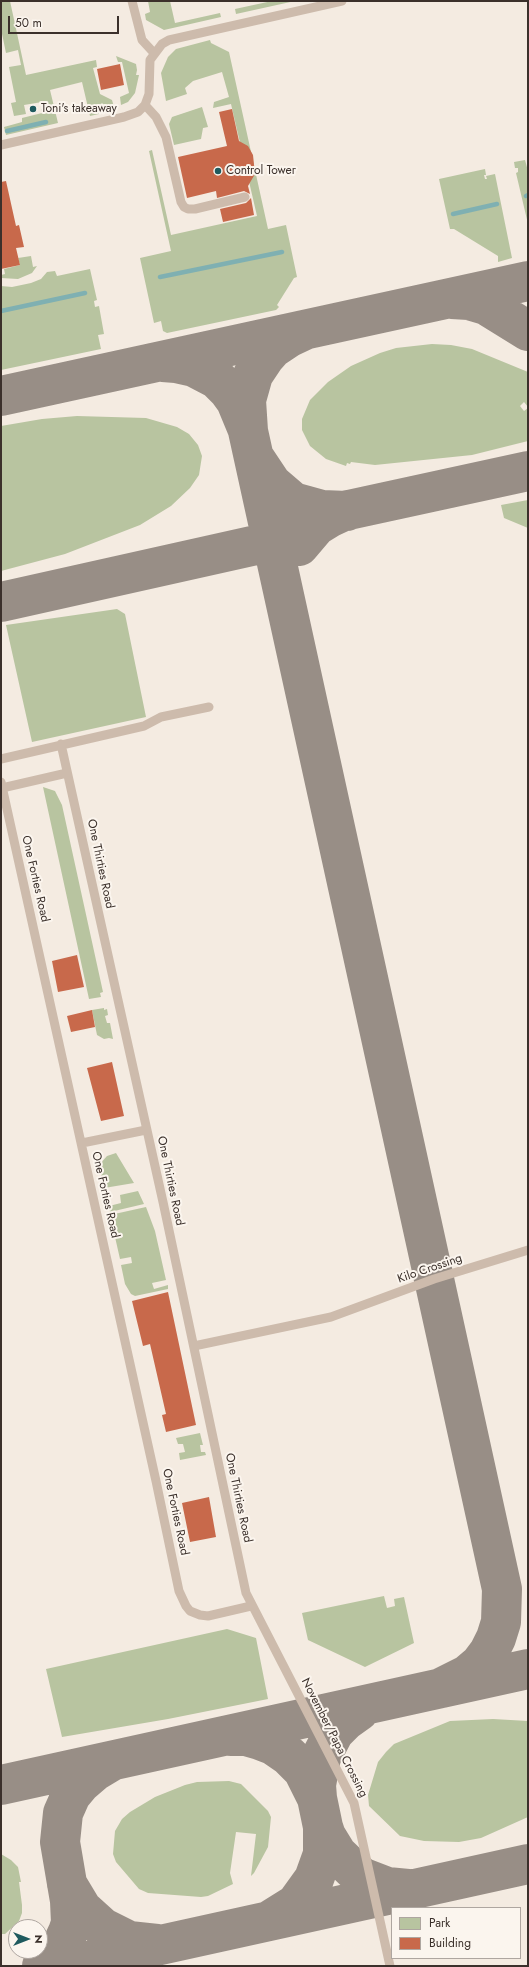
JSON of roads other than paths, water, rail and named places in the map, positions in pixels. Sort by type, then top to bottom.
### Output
[{"type":"lane","points":[[132,1],[142,40],[154,53]]},
{"type":"lane","points":[[1,135],[2,145],[124,117],[138,112],[146,104],[150,86],[149,63],[154,53],[162,44],[173,38],[342,1]]},
{"type":"lane","points":[[146,104],[156,117],[166,136],[181,202],[184,207],[188,209],[195,209],[245,197]]},
{"type":"lane","points":[[1,759],[144,726],[161,717],[209,707]]},
{"type":"lane","name":"One Thirties Road","points":[[61,744],[194,1346],[246,1594],[260,1620]]},
{"type":"lane","points":[[2,785],[67,773]]},
{"type":"lane","name":"One Forties Road","points":[[2,785],[82,1143],[179,1591],[183,1603],[190,1611],[208,1616],[252,1606]]},
{"type":"lane","points":[[82,1143],[146,1130]]},
{"type":"lane","name":"Kilo Crossing","points":[[194,1346],[342,1313],[434,1279],[527,1250]]},
{"type":"lane","name":"November/Papa Crossing","points":[[260,1620],[354,1803],[390,1966]]},
{"type":"waterway","points":[[7,131],[46,122]]},
{"type":"waterway","points":[[453,214],[497,204]]},
{"type":"waterway","points":[[160,277],[282,252]]},
{"type":"waterway","points":[[1,311],[85,293]]},
{"type":"place","name":"Toni's takeaway","points":[[33,109]]},
{"type":"place","name":"Control Tower","points":[[218,171]]}]
